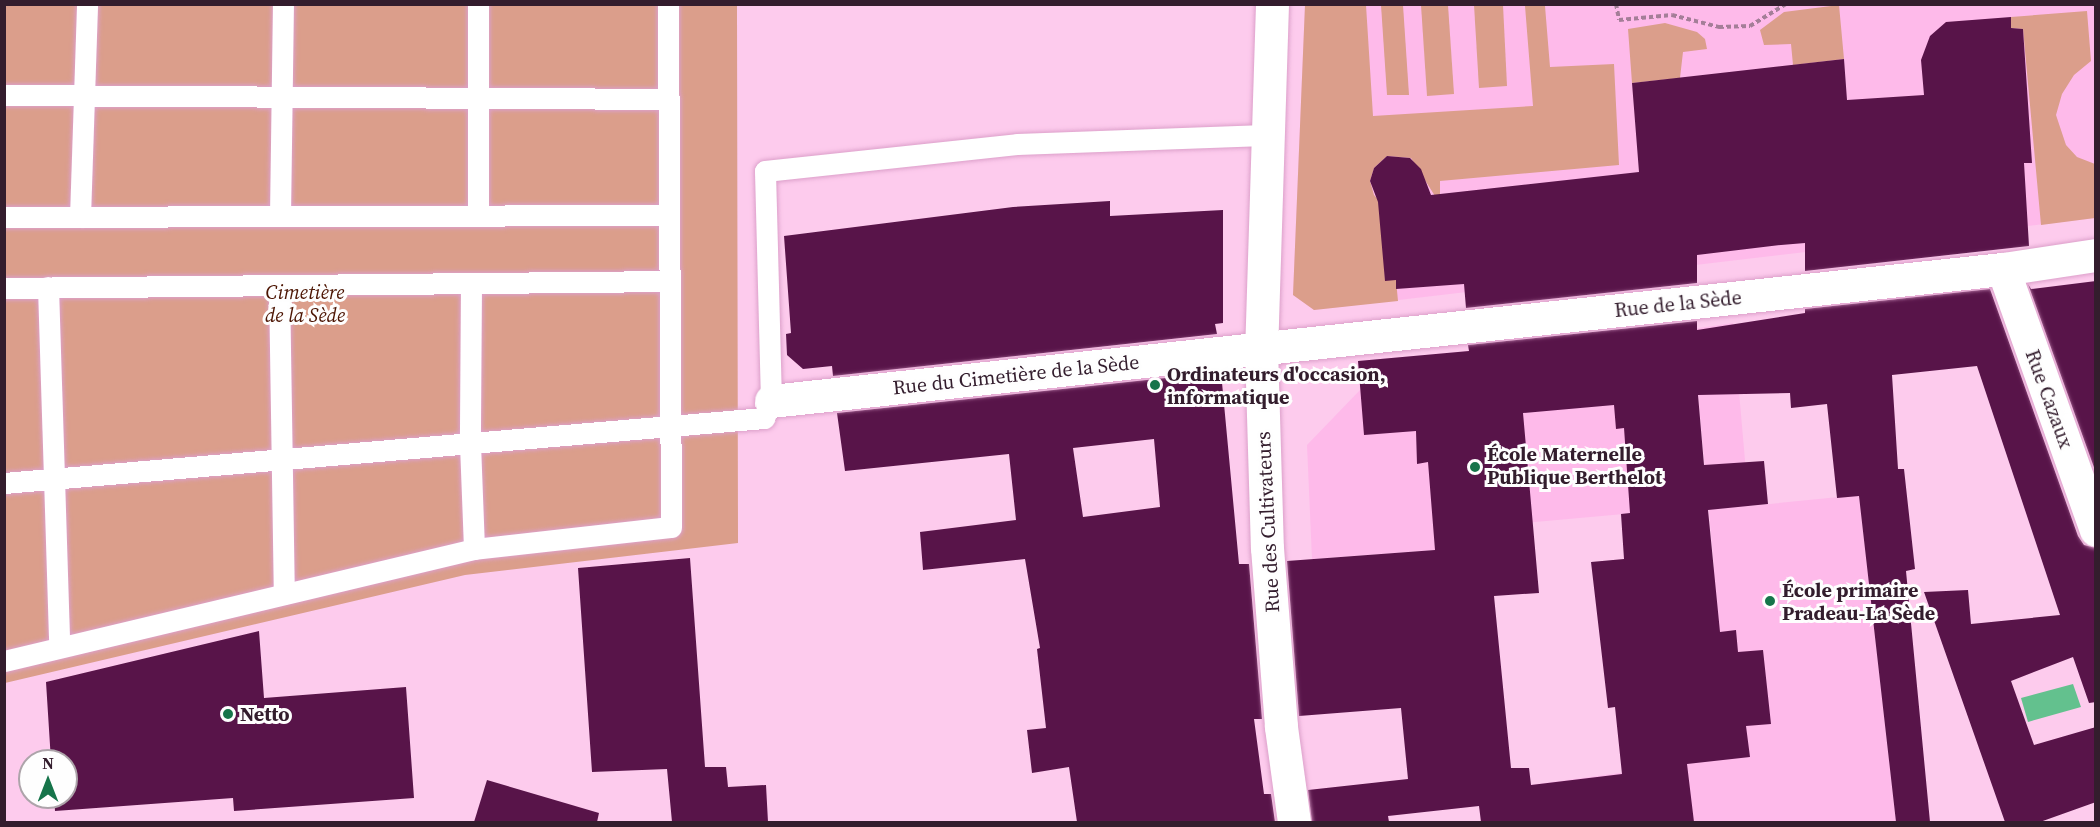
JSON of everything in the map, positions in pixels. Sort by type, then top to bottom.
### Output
[{"type":"street","name":"Rue des Cultivateurs","points":[[1272,4],[1266,135],[1261,348],[1267,548],[1281,728],[1294,822]]},
{"type":"street","name":"Rue de la Sède","points":[[1261,348],[2003,269],[2096,255]]},
{"type":"street","name":"Rue Cazaux","points":[[2003,269],[2096,530]]},
{"type":"street","name":"Rue du Cimetière de la Sède","points":[[771,401],[1261,348]]},
{"type":"lane","points":[[80,217],[87,4]]},
{"type":"lane","points":[[280,216],[283,4]]},
{"type":"lane","points":[[478,4],[481,98],[478,215]]},
{"type":"lane","points":[[4,661],[474,549],[671,527],[668,4]]},
{"type":"lane","points":[[4,95],[669,99]]},
{"type":"lane","points":[[4,483],[670,428],[764,418],[771,401],[765,171],[1017,144],[1266,135]]},
{"type":"lane","points":[[4,217],[669,215]]},
{"type":"lane","points":[[4,288],[670,281]]},
{"type":"lane","points":[[471,283],[470,444],[474,549]]},
{"type":"lane","points":[[279,285],[280,460],[284,594]]},
{"type":"lane","points":[[48,287],[59,647]]},
{"type":"path","points":[[1616,4],[1619,21],[1672,15],[1719,27],[1750,26],[1786,4]]},
{"type":"path","points":[[2096,102],[2096,117]]},
{"type":"shaded area","points":[[1305,5],[2095,5],[2095,218],[1314,310],[1293,295]]},
{"type":"shaded area","name":"École primaire Pradeau-La Sède","points":[[1733,323],[1749,506],[1859,495],[1896,822],[1517,822],[1514,787],[1687,764],[1666,572],[1714,567],[1692,329]]},
{"type":"shaded area","name":"École Maternelle Publique Berthelot","points":[[1629,337],[1646,512],[1490,526],[1435,550],[1312,559],[1307,445],[1360,390],[1358,361]]},
{"type":"shaded area","points":[[2073,684],[2081,707],[2028,722],[2021,698]]},
{"type":"green space","name":"Cimetière de la Sède","points":[[4,5],[737,5],[738,543],[465,575],[5,683]]},
{"type":"green space","points":[[1305,5],[1366,5],[1373,116],[1533,106],[1525,6],[1545,6],[1550,67],[1614,64],[1619,165],[1440,181],[1440,204],[1411,158],[1387,156],[1374,168],[1370,181],[1374,195],[1383,205],[1385,280],[1396,280],[1398,301],[1314,310],[1293,295]]},
{"type":"green space","points":[[1381,5],[1403,5],[1409,95],[1387,95]]},
{"type":"green space","points":[[1421,5],[1448,5],[1454,94],[1427,96]]},
{"type":"green space","points":[[1474,5],[1503,5],[1507,86],[1479,88]]},
{"type":"green space","points":[[1839,5],[1844,59],[1793,65],[1791,44],[1764,45],[1760,30],[1784,12]]},
{"type":"green space","points":[[2087,11],[2091,61],[2074,75],[2062,94],[2056,115],[2066,145],[2077,157],[2095,164],[2095,218],[2041,225],[2023,29],[2011,28],[2011,17]]},
{"type":"green space","points":[[1665,23],[1697,32],[1705,39],[1707,49],[1683,52],[1680,78],[1632,83],[1628,29]]},
{"type":"building","points":[[2011,17],[2011,28],[2023,29],[2032,163],[2024,163],[2029,246],[1805,271],[1805,243],[1781,245],[1697,255],[1697,283],[1466,308],[1464,284],[1396,289],[1396,280],[1385,281],[1378,202],[1370,181],[1374,168],[1387,156],[1410,158],[1421,169],[1431,195],[1639,172],[1632,83],[1844,59],[1847,100],[1924,95],[1921,60],[1930,36],[1946,22]]},
{"type":"building","points":[[1110,201],[1110,216],[1223,210],[1223,323],[1215,324],[1217,334],[833,376],[832,366],[803,369],[787,355],[786,334],[791,333],[784,236],[1013,207]]},
{"type":"building","points":[[2096,281],[2096,473],[2028,284],[2031,289]]},
{"type":"building","points":[[1990,289],[2078,536],[2084,545],[2096,548],[2096,702],[2089,703],[2073,657],[2011,681],[2034,745],[2096,727],[2096,802],[2040,822],[2005,822],[1924,592],[1968,590],[1971,624],[2060,615],[1977,366],[1892,375],[1898,469],[1904,469],[1915,569],[1906,571],[1930,822],[1896,822],[1859,496],[1837,498],[1827,404],[1791,408],[1790,393],[1698,395],[1704,465],[1764,461],[1768,504],[1708,510],[1720,632],[1736,630],[1738,652],[1763,650],[1771,724],[1746,726],[1750,757],[1687,764],[1694,822],[1481,822],[1479,806],[1388,816],[1389,822],[1312,822],[1308,790],[1408,779],[1401,708],[1299,716],[1287,561],[1435,550],[1428,462],[1417,464],[1416,431],[1364,435],[1358,361],[1469,351],[1468,345],[1697,321],[1697,330],[1805,313],[1805,309]],"holes":[[[1614,405],[1616,429],[1624,428],[1630,513],[1621,514],[1624,559],[1591,562],[1608,708],[1615,707],[1622,774],[1531,785],[1529,768],[1511,768],[1494,596],[1539,593],[1523,413]]]},
{"type":"building","points":[[1221,372],[1239,564],[1249,564],[1262,719],[1254,719],[1264,794],[1271,794],[1275,822],[1077,822],[1069,767],[1032,773],[1027,730],[1046,728],[1037,649],[1040,648],[1025,559],[923,570],[920,532],[1016,520],[1009,454],[845,471],[837,413]],"holes":[[[1154,439],[1160,507],[1083,517],[1073,448]]]},
{"type":"building","points":[[690,558],[705,767],[726,767],[728,787],[766,785],[768,822],[672,822],[667,769],[592,772],[578,568]]},
{"type":"building","name":"Netto","points":[[259,631],[264,698],[406,687],[414,798],[234,811],[233,798],[55,811],[55,809],[78,809],[78,749],[50,749],[46,682]]},
{"type":"building","points":[[487,780],[599,813],[597,822],[474,822]]},
{"type":"place","name":"Ordinateurs d'occasion, informatique","points":[[1155,385]]},
{"type":"place","name":"École Maternelle Publique Berthelot","points":[[1475,467]]},
{"type":"place","name":"École primaire Pradeau-La Sède","points":[[1770,601]]},
{"type":"place","name":"Netto","points":[[228,714]]}]
